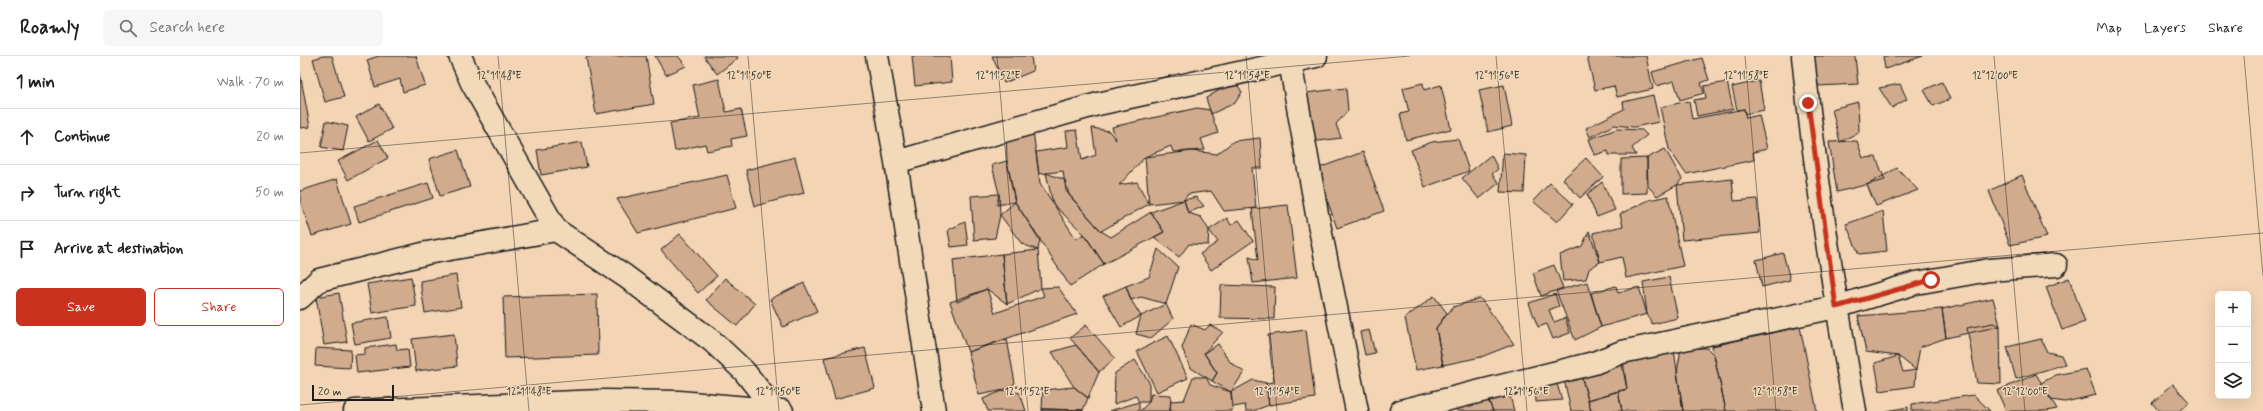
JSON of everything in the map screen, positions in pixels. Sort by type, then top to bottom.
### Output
[{"type":"street","points":[[460,56],[472,84],[556,230],[625,276],[712,341],[744,371],[778,410]]},
{"type":"street","points":[[877,56],[896,162],[934,411]]},
{"type":"street","points":[[896,162],[1098,104],[1290,58],[1316,56]]},
{"type":"street","points":[[1803,56],[1811,135],[1836,307],[1855,411]]},
{"type":"street","points":[[1290,58],[1317,214],[1357,411]]},
{"type":"street","points":[[300,298],[319,280],[426,253],[556,230]]},
{"type":"street","points":[[1401,411],[1594,363],[1622,352],[1836,307],[1931,280],[1989,270],[2056,265]]},
{"type":"street","points":[[355,411],[602,401],[679,402],[778,410]]},
{"type":"building","points":[[323,56],[332,56],[344,97],[325,102],[313,59]]},
{"type":"building","points":[[379,56],[416,56],[425,85],[403,92],[400,79],[375,87],[367,60]]},
{"type":"building","points":[[646,56],[654,104],[596,114],[586,57]]},
{"type":"building","points":[[655,56],[678,56],[686,66],[666,75]]},
{"type":"building","points":[[704,56],[737,56],[738,58],[717,74]]},
{"type":"building","points":[[912,56],[950,56],[952,82],[915,86]]},
{"type":"building","points":[[992,56],[1031,56],[1033,71],[1004,83]]},
{"type":"building","points":[[1587,56],[1646,56],[1653,89],[1617,97],[1614,86],[1595,90]]},
{"type":"building","points":[[1813,56],[1855,56],[1858,84],[1818,86]]},
{"type":"building","points":[[1883,56],[1923,56],[1885,69]]},
{"type":"building","points":[[1702,58],[1709,80],[1701,83],[1704,93],[1680,100],[1674,81],[1656,86],[1652,72]]},
{"type":"building","points":[[300,73],[310,127],[300,128]]},
{"type":"building","points":[[719,79],[726,112],[741,109],[747,136],[731,139],[732,146],[707,151],[705,144],[675,151],[670,123],[700,118],[693,85]]},
{"type":"building","points":[[1235,81],[1242,92],[1235,103],[1211,114],[1206,98]]},
{"type":"building","points":[[1759,81],[1764,110],[1745,114],[1744,109],[1737,110],[1732,87]]},
{"type":"building","points":[[1727,82],[1733,109],[1697,116],[1694,100],[1706,98],[1704,86]]},
{"type":"building","points":[[1942,82],[1950,99],[1933,106],[1924,90]]},
{"type":"building","points":[[1423,83],[1424,90],[1441,85],[1451,129],[1406,140],[1400,114],[1409,112],[1403,88]]},
{"type":"building","points":[[1900,84],[1907,99],[1892,108],[1879,88]]},
{"type":"building","points":[[1504,85],[1512,126],[1488,132],[1479,90]]},
{"type":"building","points":[[1346,88],[1348,111],[1336,124],[1341,138],[1311,142],[1306,93]]},
{"type":"building","points":[[1653,95],[1659,122],[1634,127],[1614,125],[1590,137],[1586,128],[1624,109],[1623,102]]},
{"type":"building","points":[[1689,101],[1692,119],[1744,109],[1746,118],[1759,115],[1767,149],[1753,152],[1754,160],[1686,174],[1669,149],[1660,107]]},
{"type":"building","points":[[1858,102],[1859,132],[1840,142],[1832,109]]},
{"type":"building","points":[[379,104],[392,129],[369,141],[356,117]]},
{"type":"building","points":[[1197,108],[1210,110],[1218,133],[1201,139],[1205,150],[1173,152],[1171,146],[1145,157],[1119,185],[1137,182],[1149,204],[1101,231],[1066,191],[1063,171],[1039,174],[1036,152],[1068,147],[1066,131],[1077,130],[1082,160],[1096,155],[1092,128],[1109,131],[1116,140],[1112,127]]},
{"type":"building","points":[[326,121],[348,126],[343,151],[321,147]]},
{"type":"building","points":[[1617,129],[1642,130],[1647,135],[1632,148],[1636,155],[1609,155],[1608,151],[1595,155],[1589,139]]},
{"type":"building","points":[[1033,131],[1040,183],[1076,239],[1084,234],[1104,264],[1070,286],[1015,202],[1007,161],[1006,134]]},
{"type":"building","points":[[1260,138],[1262,168],[1252,168],[1256,208],[1224,211],[1211,191],[1188,194],[1184,200],[1149,204],[1145,157],[1192,151],[1217,154],[1234,141]]},
{"type":"building","points":[[1458,139],[1469,171],[1425,187],[1411,150],[1432,142]]},
{"type":"building","points":[[378,140],[388,158],[348,180],[338,161]]},
{"type":"building","points":[[1857,141],[1863,158],[1876,157],[1885,180],[1837,192],[1829,142]]},
{"type":"building","points":[[582,142],[587,167],[541,175],[537,150]]},
{"type":"building","points":[[1665,149],[1682,179],[1677,185],[1657,196],[1648,186],[1647,158]]},
{"type":"building","points":[[458,150],[470,187],[440,196],[429,159]]},
{"type":"building","points":[[1363,152],[1384,211],[1337,228],[1316,169]]},
{"type":"building","points":[[1503,153],[1526,155],[1524,193],[1500,192]]},
{"type":"building","points":[[1491,155],[1498,169],[1492,174],[1499,183],[1479,199],[1462,178]]},
{"type":"building","points":[[795,157],[804,193],[755,206],[746,170]]},
{"type":"building","points":[[1586,158],[1603,177],[1580,198],[1563,179]]},
{"type":"building","points":[[1647,158],[1647,193],[1621,194],[1621,159]]},
{"type":"building","points":[[1007,161],[1015,202],[997,205],[999,194],[992,165]]},
{"type":"building","points":[[1897,168],[1918,190],[1876,206],[1867,185]]},
{"type":"building","points":[[1046,173],[1065,180],[1069,195],[1101,231],[1111,237],[1151,212],[1164,232],[1104,264],[1084,234],[1053,204]]},
{"type":"building","points":[[727,175],[736,208],[638,233],[617,199]]},
{"type":"building","points":[[2022,175],[2047,237],[2010,245],[1989,191]]},
{"type":"building","points":[[337,179],[351,224],[312,236],[300,201],[300,191]]},
{"type":"building","points":[[1732,179],[1734,201],[1757,199],[1760,233],[1682,240],[1677,185]]},
{"type":"building","points":[[1602,182],[1615,210],[1597,217],[1587,194]]},
{"type":"building","points":[[428,183],[433,198],[359,222],[354,206]]},
{"type":"building","points":[[1550,183],[1573,204],[1557,222],[1533,201]]},
{"type":"building","points":[[999,194],[1000,215],[995,238],[974,240],[971,196]]},
{"type":"building","points":[[1668,196],[1683,266],[1626,278],[1622,257],[1600,262],[1593,233],[1623,226],[1620,214],[1649,200]]},
{"type":"building","points":[[1196,197],[1204,206],[1188,213],[1184,200]]},
{"type":"building","points":[[1184,200],[1188,213],[1201,217],[1209,230],[1208,245],[1189,244],[1179,257],[1154,237],[1164,232],[1151,212]]},
{"type":"building","points":[[1015,202],[1040,239],[1038,250],[1022,244],[1000,215]]},
{"type":"building","points":[[1288,205],[1297,278],[1253,283],[1249,257],[1258,260],[1252,209]]},
{"type":"building","points":[[1883,211],[1887,251],[1859,254],[1846,224]]},
{"type":"building","points":[[1227,218],[1231,225],[1239,220],[1253,241],[1211,270],[1200,254],[1218,242],[1209,230]]},
{"type":"building","points":[[965,222],[968,245],[951,247],[948,230]]},
{"type":"building","points":[[1589,231],[1600,262],[1589,269],[1586,279],[1563,281],[1560,255],[1582,246]]},
{"type":"building","points":[[680,234],[717,276],[698,293],[661,250]]},
{"type":"building","points":[[1158,249],[1178,267],[1166,304],[1141,297],[1131,300],[1126,286],[1149,277]]},
{"type":"building","points":[[1038,250],[1041,288],[1007,304],[1002,254]]},
{"type":"building","points":[[1783,253],[1790,280],[1762,287],[1756,260]]},
{"type":"building","points":[[1002,254],[1007,304],[987,289],[957,302],[953,260]]},
{"type":"building","points":[[1554,265],[1563,288],[1541,296],[1533,273]]},
{"type":"building","points":[[456,275],[461,307],[425,313],[420,281]]},
{"type":"building","points":[[411,277],[416,306],[372,313],[367,284]]},
{"type":"building","points":[[1669,277],[1678,318],[1652,324],[1647,314],[1643,282]]},
{"type":"building","points":[[725,278],[755,304],[737,326],[706,300]]},
{"type":"building","points":[[2069,278],[2085,322],[2062,330],[2046,287]]},
{"type":"building","points":[[1587,282],[1601,327],[1575,340],[1556,291]]},
{"type":"building","points":[[804,283],[817,311],[783,327],[770,299]]},
{"type":"building","points":[[1221,285],[1275,287],[1274,319],[1220,318]]},
{"type":"building","points":[[1126,286],[1131,300],[1141,316],[1121,327],[1103,296]]},
{"type":"building","points":[[1616,286],[1618,293],[1639,287],[1647,314],[1601,327],[1591,293]]},
{"type":"building","points":[[1058,287],[1077,314],[968,352],[950,302],[987,289],[995,313],[1044,296],[1041,288]]},
{"type":"building","points":[[339,293],[347,342],[324,345],[316,297]]},
{"type":"building","points":[[597,294],[598,355],[505,358],[503,297]]},
{"type":"building","points":[[1555,294],[1559,306],[1549,310],[1554,322],[1565,318],[1570,333],[1553,339],[1547,324],[1538,327],[1529,303]]},
{"type":"building","points":[[1434,296],[1447,313],[1436,328],[1443,365],[1416,370],[1405,318]]},
{"type":"building","points":[[1480,298],[1514,344],[1481,357],[1443,365],[1436,328],[1453,307]]},
{"type":"building","points":[[1993,298],[2000,326],[1946,338],[1942,309]]},
{"type":"building","points":[[1166,304],[1173,319],[1151,338],[1136,334],[1141,316]]},
{"type":"building","points":[[1942,309],[1946,338],[1920,347],[1916,370],[1898,356],[1866,352],[1858,316]]},
{"type":"building","points":[[388,317],[391,338],[355,344],[351,323]]},
{"type":"building","points":[[1993,323],[2000,326],[2001,384],[1977,383],[1967,328]]},
{"type":"building","points":[[1191,324],[1205,330],[1210,325],[1223,332],[1204,353],[1217,373],[1212,381],[1191,368],[1182,348]]},
{"type":"building","points":[[1086,325],[1115,358],[1099,372],[1070,338]]},
{"type":"building","points":[[1800,327],[1817,411],[1726,411],[1712,346]]},
{"type":"building","points":[[1306,330],[1315,398],[1269,405],[1266,383],[1274,382],[1268,335]]},
{"type":"building","points":[[1369,330],[1375,353],[1365,355],[1360,332]]},
{"type":"building","points":[[454,334],[457,366],[416,371],[412,339]]},
{"type":"building","points":[[1168,336],[1188,378],[1157,392],[1137,351]]},
{"type":"building","points":[[1007,339],[1015,383],[1004,390],[979,395],[968,352]]},
{"type":"building","points":[[2041,339],[2047,352],[2061,355],[2065,364],[2016,379],[2007,347]]},
{"type":"building","points":[[396,344],[397,350],[408,349],[410,367],[357,373],[355,355],[365,354],[365,348]]},
{"type":"building","points":[[1218,344],[1231,363],[1244,372],[1231,392],[1212,381],[1217,373],[1204,353]]},
{"type":"building","points":[[1076,345],[1099,372],[1088,398],[1074,387],[1052,352]]},
{"type":"building","points":[[316,348],[351,350],[350,368],[315,366]]},
{"type":"building","points":[[865,348],[875,388],[835,399],[824,358]]},
{"type":"building","points":[[1681,348],[1707,348],[1714,355],[1726,411],[1683,411],[1677,373]]},
{"type":"building","points":[[1674,350],[1683,411],[1622,411],[1618,391],[1627,389],[1622,354]]},
{"type":"building","points":[[1898,356],[1903,372],[1916,370],[1915,386],[1880,391],[1875,363]]},
{"type":"building","points":[[1135,360],[1149,382],[1149,402],[1139,402],[1136,396],[1114,404],[1115,373]]},
{"type":"building","points":[[1621,360],[1627,389],[1588,400],[1580,371]]},
{"type":"building","points":[[2086,369],[2096,395],[2065,402],[2051,400],[2041,383],[2056,375]]},
{"type":"building","points":[[1580,371],[1591,411],[1571,411],[1564,379]]},
{"type":"building","points":[[2036,374],[2057,409],[2046,411],[2006,411],[1997,391]]},
{"type":"building","points":[[1193,377],[1206,377],[1210,385],[1231,392],[1232,411],[1170,411],[1171,401],[1184,400]]},
{"type":"building","points":[[1555,378],[1562,400],[1536,402],[1535,383]]},
{"type":"building","points":[[1253,380],[1266,383],[1269,405],[1253,411],[1246,411],[1245,405],[1233,407],[1231,392]]},
{"type":"building","points":[[2173,384],[2189,402],[2179,411],[2159,411],[2152,403]]},
{"type":"building","points":[[1074,387],[1088,398],[1083,410],[1042,409],[1043,390]]},
{"type":"building","points":[[1508,388],[1514,411],[1493,411],[1486,395]]},
{"type":"building","points":[[1004,390],[1020,393],[1026,411],[988,411],[983,399]]},
{"type":"building","points":[[1618,391],[1622,411],[1591,411],[1588,400]]},
{"type":"building","points":[[1151,394],[1171,395],[1170,411],[1140,411],[1149,402]]},
{"type":"building","points":[[1486,395],[1493,411],[1457,411],[1454,401]]},
{"type":"building","points":[[1974,395],[1990,411],[1912,411],[1912,404]]},
{"type":"building","points":[[1139,402],[1139,411],[1109,411]]},
{"type":"building","points":[[1908,407],[1908,411],[1887,411]]},
{"type":"building","points":[[1042,409],[1083,410],[1083,411],[1042,411]]},
{"type":"route","points":[[1808,103],[1811,135],[1836,307],[1916,283],[1931,280]]}]
